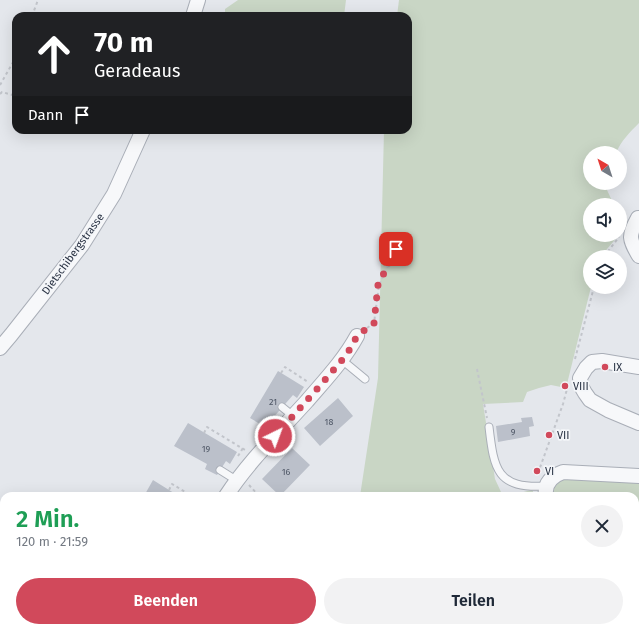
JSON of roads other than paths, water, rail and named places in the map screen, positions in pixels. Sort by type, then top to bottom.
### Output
[{"type":"street","points":[[194,12],[198,0]]},
{"type":"street","name":"Dietschibergstrasse","points":[[0,348],[12,335],[82,245],[114,194],[141,134]]},
{"type":"street","points":[[639,218],[631,233],[633,246],[639,256]]},
{"type":"street","points":[[230,492],[241,480],[288,411],[318,388],[342,360],[357,336]]},
{"type":"street","points":[[639,368],[602,361],[592,362],[580,378],[581,386],[590,400],[608,410],[639,423]]},
{"type":"street","points":[[542,490],[555,475],[563,472],[639,476]]},
{"type":"lane","points":[[342,360],[365,379]]},
{"type":"lane","points":[[489,427],[492,454],[500,474],[511,482],[542,490]]},
{"type":"lane","points":[[220,470],[241,480]]},
{"type":"place","name":"IX","points":[[605,367]]},
{"type":"place","name":"VIII","points":[[565,386]]},
{"type":"place","name":"VII","points":[[549,435]]},
{"type":"place","name":"VI","points":[[537,471]]}]
